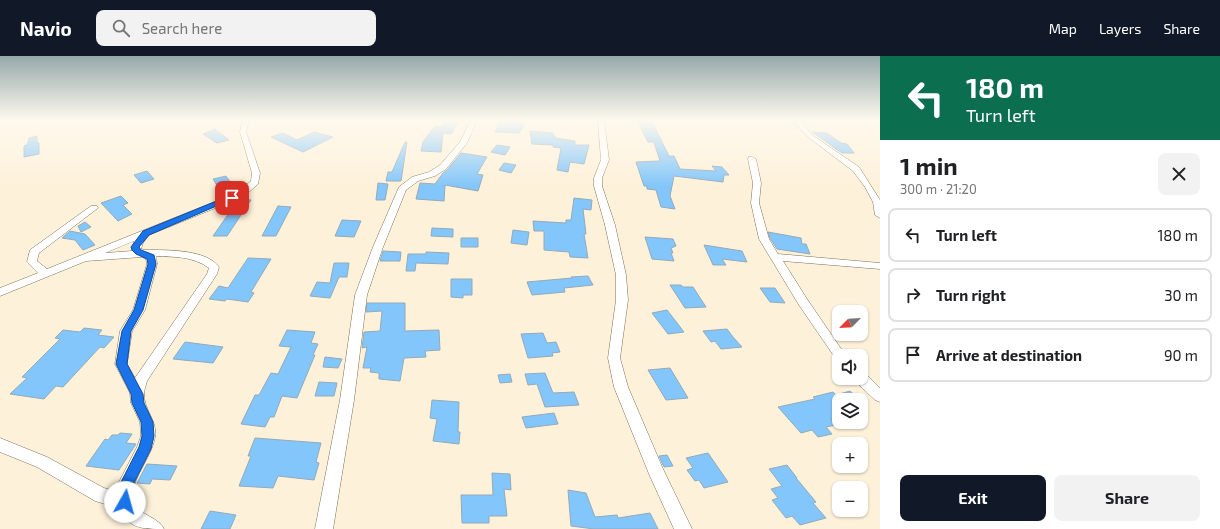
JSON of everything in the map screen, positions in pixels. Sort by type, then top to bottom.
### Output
[{"type":"street","points":[[0,292],[232,198],[246,190],[255,182],[256,173],[246,142]]},
{"type":"street","points":[[324,529],[346,405],[361,295],[378,247],[402,189],[415,179],[432,174],[443,167],[463,142]]},
{"type":"street","points":[[604,142],[604,160],[598,178],[598,186],[610,225],[621,275],[622,300],[614,358],[621,387],[657,474],[683,529]]},
{"type":"street","points":[[818,142],[856,169],[874,197],[880,215]]},
{"type":"street","points":[[752,159],[758,183],[755,203],[764,239],[811,315],[835,349]]},
{"type":"street","points":[[46,274],[32,262],[34,252],[94,208]]},
{"type":"street","points":[[146,233],[135,247],[138,252],[151,257],[152,264],[138,310],[126,331],[122,364],[137,394],[138,403],[147,422],[148,436],[144,449],[126,484],[125,502],[130,514],[155,529]]},
{"type":"street","points":[[84,258],[179,253],[202,258],[210,262],[214,268],[212,274],[141,380],[137,394]]},
{"type":"street","points":[[775,257],[880,266]]},
{"type":"street","points":[[868,385],[880,396]]},
{"type":"street","points":[[0,445],[42,462],[101,495],[125,502]]},
{"type":"building","points":[[28,142],[39,143],[39,154],[24,157],[24,146],[27,145]]},
{"type":"building","points":[[282,142],[323,142],[303,152]]},
{"type":"building","points":[[405,142],[407,142],[401,181],[386,181],[388,172],[392,172]]},
{"type":"building","points":[[423,142],[442,142],[441,152],[421,151]]},
{"type":"building","points":[[532,142],[575,142],[575,145],[589,145],[584,164],[570,162],[568,172],[557,170],[561,148],[553,147],[553,145],[532,144]]},
{"type":"building","points":[[654,142],[662,142],[669,156],[674,156],[680,169],[716,171],[712,166],[722,167],[729,175],[724,175],[723,182],[674,176],[670,196],[675,209],[661,207],[656,190],[647,189],[647,186],[644,186],[636,162],[660,161]]},
{"type":"building","points":[[826,142],[840,142],[847,144],[854,153],[842,153]]},
{"type":"building","points":[[497,145],[510,147],[505,155],[491,152]]},
{"type":"building","points":[[461,153],[487,157],[477,174],[483,175],[478,191],[445,185],[444,201],[416,199],[420,183],[435,184]]},
{"type":"building","points":[[504,163],[516,165],[511,173],[499,170]]},
{"type":"building","points":[[147,171],[154,179],[141,183],[134,175]]},
{"type":"building","points":[[226,176],[231,183],[218,187],[213,179]]},
{"type":"building","points":[[378,183],[388,184],[385,200],[376,200]]},
{"type":"building","points":[[121,196],[128,203],[123,205],[132,214],[118,221],[101,203]]},
{"type":"building","points":[[574,198],[592,200],[591,210],[583,209],[586,234],[584,234],[588,258],[570,257],[569,252],[544,250],[544,231],[534,231],[533,221],[566,223],[566,220],[571,220]]},
{"type":"building","points":[[239,199],[251,200],[227,236],[213,236]]},
{"type":"building","points":[[278,206],[291,207],[276,236],[262,236]]},
{"type":"building","points":[[342,220],[361,221],[354,237],[335,236]]},
{"type":"building","points":[[85,222],[91,227],[81,232],[78,226]]},
{"type":"building","points":[[432,228],[453,229],[453,237],[431,236]]},
{"type":"building","points":[[513,230],[529,232],[527,245],[511,243]]},
{"type":"building","points":[[70,231],[85,234],[95,245],[83,250],[75,240],[62,238]]},
{"type":"building","points":[[768,232],[801,238],[802,244],[806,244],[810,254],[777,249]]},
{"type":"building","points":[[645,237],[673,239],[676,246],[671,248],[674,261],[652,259]]},
{"type":"building","points":[[461,238],[478,238],[478,247],[461,247]]},
{"type":"building","points":[[704,245],[742,251],[747,262],[722,259],[726,265],[713,265]]},
{"type":"building","points":[[383,251],[401,252],[400,261],[380,261]]},
{"type":"building","points":[[426,252],[449,253],[448,264],[416,263],[415,271],[406,271],[408,254],[426,254]]},
{"type":"building","points":[[248,258],[271,259],[251,292],[254,293],[248,302],[227,299],[225,301],[209,299],[219,286],[228,288]]},
{"type":"building","points":[[334,263],[349,263],[347,277],[339,277],[330,298],[310,296],[317,282],[330,283]]},
{"type":"building","points":[[588,276],[593,285],[564,288],[565,292],[532,295],[527,282],[572,278],[571,277]]},
{"type":"building","points":[[451,279],[472,279],[472,295],[463,295],[463,298],[451,297]]},
{"type":"building","points":[[670,285],[693,287],[706,307],[685,308]]},
{"type":"building","points":[[760,288],[775,288],[785,303],[770,302]]},
{"type":"building","points":[[367,303],[405,303],[405,331],[439,330],[440,350],[425,351],[426,357],[404,358],[400,381],[379,379],[379,373],[370,372],[371,368],[363,368],[367,347],[362,348],[364,332],[380,331],[382,311],[366,312]]},
{"type":"building","points":[[667,310],[684,332],[668,334],[652,313]]},
{"type":"building","points":[[84,328],[102,330],[98,335],[114,337],[104,348],[100,347],[63,387],[56,386],[44,399],[10,394],[27,378],[22,377],[60,339],[55,338],[63,330],[80,332]]},
{"type":"building","points":[[727,329],[742,347],[721,349],[715,341],[711,342],[703,331]]},
{"type":"building","points":[[287,330],[315,332],[311,343],[318,344],[297,398],[282,396],[274,417],[270,417],[265,427],[241,424],[255,395],[259,395],[271,373],[278,374],[291,347],[279,346]]},
{"type":"building","points":[[543,333],[547,343],[556,342],[560,352],[552,353],[553,356],[528,358],[521,334]]},
{"type":"building","points":[[185,342],[223,347],[213,363],[173,359]]},
{"type":"building","points":[[325,357],[342,359],[338,368],[323,367]]},
{"type":"building","points":[[670,368],[688,398],[666,400],[648,370]]},
{"type":"building","points":[[545,373],[553,393],[574,392],[579,405],[545,407],[537,384],[528,385],[525,374]]},
{"type":"building","points":[[510,374],[512,382],[500,383],[498,375]]},
{"type":"building","points":[[319,382],[337,383],[334,396],[315,396]]},
{"type":"building","points":[[833,392],[831,419],[832,426],[826,427],[832,434],[818,437],[812,430],[801,433],[778,407],[815,399],[813,397]]},
{"type":"building","points":[[432,400],[459,402],[459,444],[433,441],[437,419],[430,418]]},
{"type":"building","points":[[554,413],[558,424],[526,428],[522,417]]},
{"type":"building","points":[[120,433],[132,434],[126,443],[136,444],[119,470],[86,466],[105,439],[108,440],[112,435],[118,435]]},
{"type":"building","points":[[255,438],[321,443],[316,462],[319,463],[314,480],[278,476],[273,488],[239,486],[251,456],[248,456]]},
{"type":"building","points":[[708,453],[728,482],[704,488],[699,480],[695,481],[687,470],[693,468],[686,458]]},
{"type":"building","points":[[667,455],[673,466],[664,467],[659,456]]},
{"type":"building","points":[[147,464],[177,466],[170,480],[152,479],[150,484],[137,483]]},
{"type":"building","points":[[787,465],[816,502],[813,503],[826,518],[800,525],[792,516],[786,518],[772,500],[778,498],[771,489],[782,486],[769,469]]},
{"type":"building","points":[[492,473],[510,474],[511,490],[504,489],[507,516],[489,516],[489,523],[462,523],[461,495],[493,495]]},
{"type":"building","points":[[568,490],[586,493],[595,517],[617,515],[618,518],[650,513],[658,529],[594,529],[571,526]]},
{"type":"building","points":[[210,511],[236,515],[230,529],[201,529]]},
{"type":"route","points":[[125,502],[126,484],[144,449],[148,436],[147,422],[138,403],[137,394],[122,364],[126,331],[138,310],[152,264],[151,257],[138,252],[135,247],[146,233],[232,198]]}]
